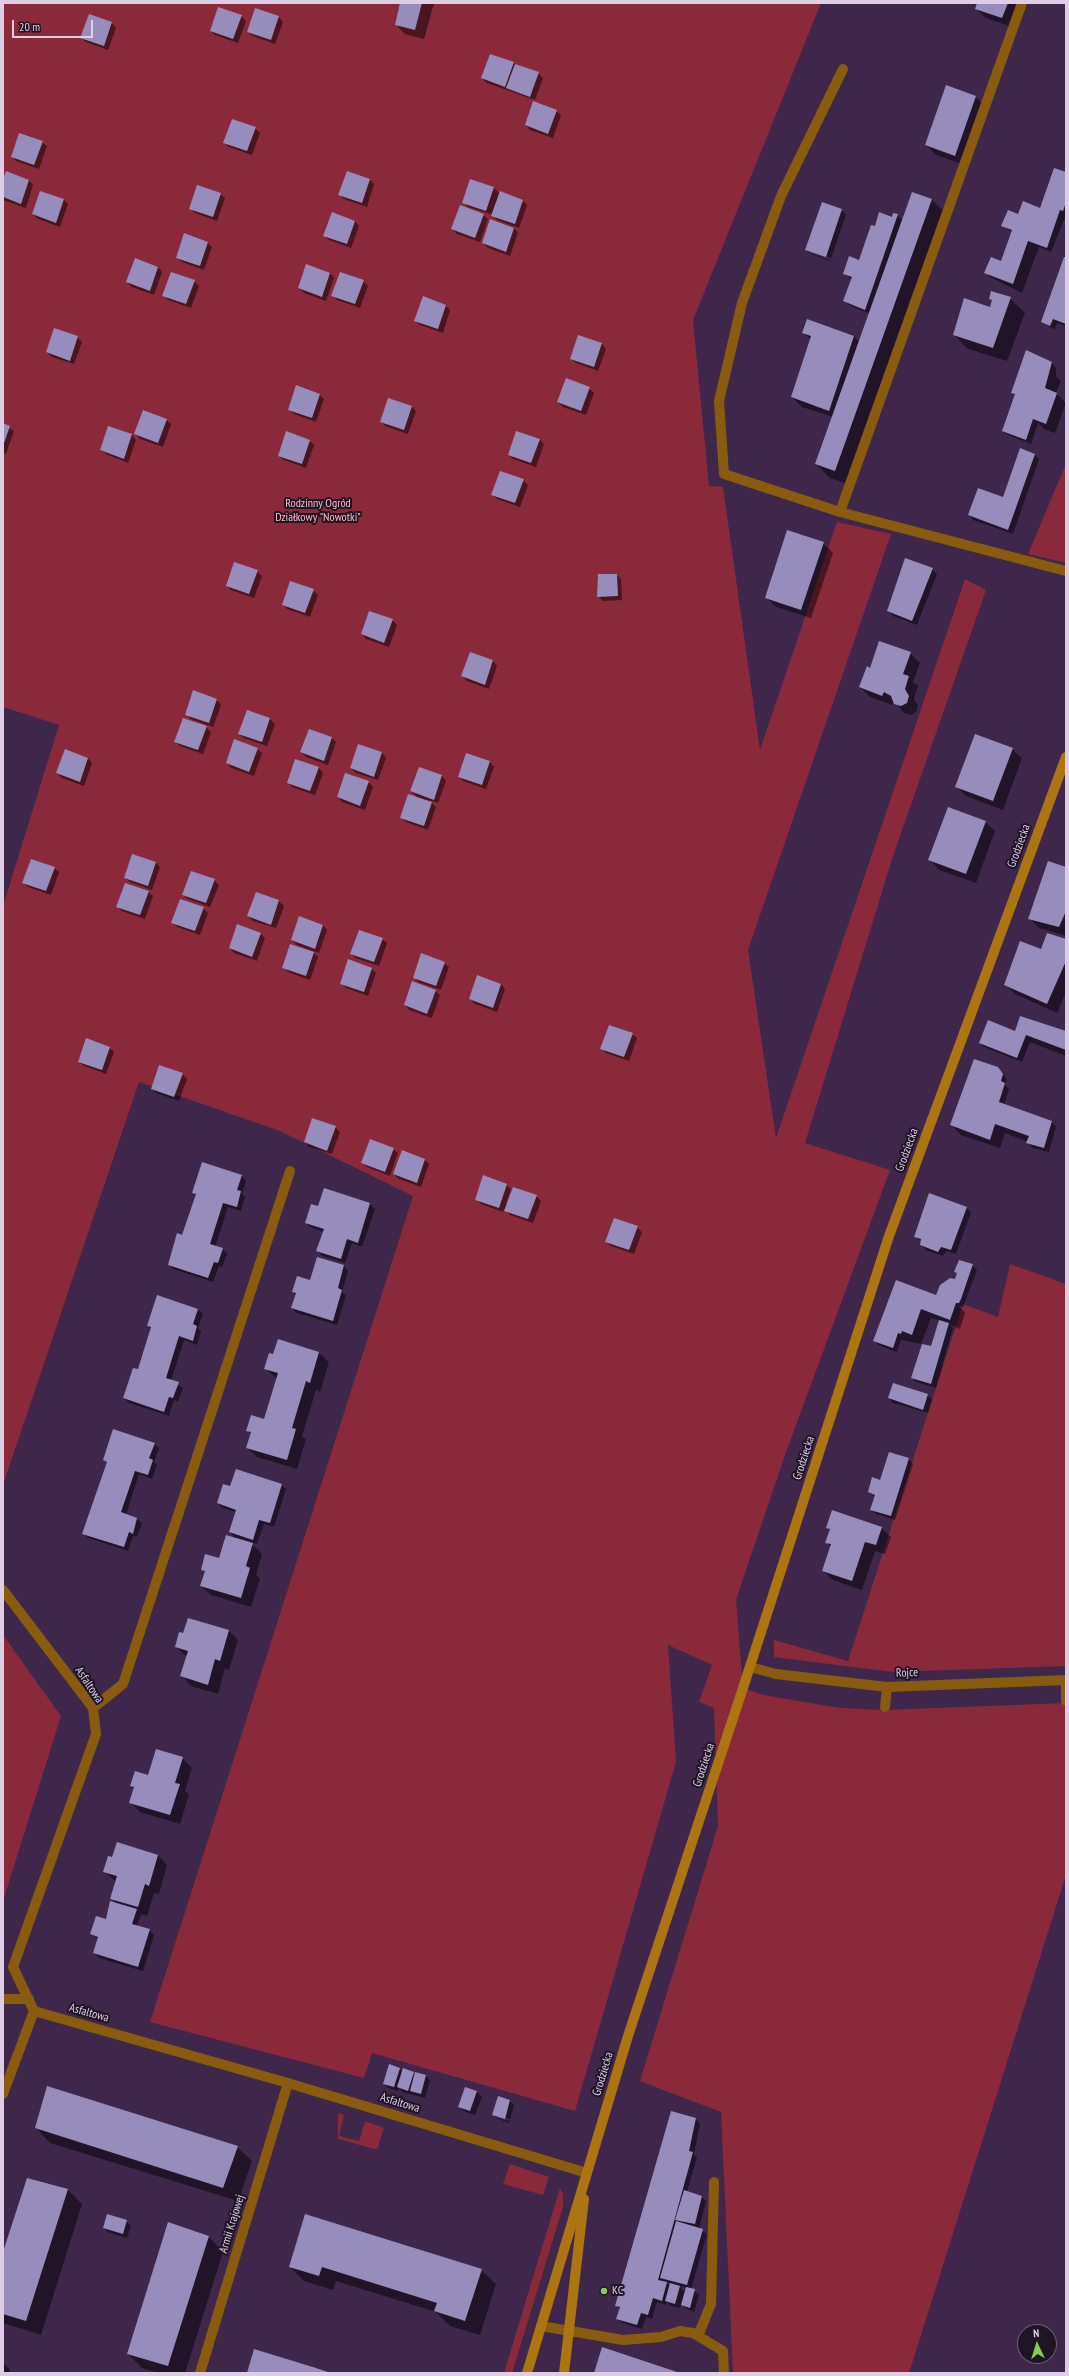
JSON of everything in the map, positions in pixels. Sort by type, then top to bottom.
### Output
[{"type":"street","points":[[840,512],[1022,3]]},
{"type":"street","points":[[843,69],[780,196],[742,303],[719,401],[724,474],[840,512],[1066,571]]},
{"type":"street","name":"Grodziecka","points":[[527,2373],[628,2036],[750,1667],[889,1236],[1066,757]]},
{"type":"street","points":[[93,1708],[123,1684],[290,1171]]},
{"type":"street","name":"Asfaltowa","points":[[3,1590],[93,1708],[96,1734],[13,1967],[34,2011],[288,2083],[587,2173]]},
{"type":"street","name":"Rojce","points":[[750,1667],[776,1674],[887,1687],[1066,1680]]},
{"type":"street","points":[[1066,1680],[1066,1701]]},
{"type":"street","points":[[885,1707],[887,1687]]},
{"type":"street","points":[[3,1999],[28,1999]]},
{"type":"street","points":[[3,2094],[34,2011]]},
{"type":"street","name":"Armii Krajowej","points":[[200,2373],[288,2083]]},
{"type":"street","name":"Grodziecka","points":[[564,2373],[587,2173]]},
{"type":"street","points":[[698,2336],[711,2304],[714,2182]]},
{"type":"street","points":[[541,2326],[623,2340],[656,2338],[680,2331],[698,2336],[723,2351],[724,2373]]},
{"type":"green space","name":"Rodzinny Ogród Działkowy \"Nowotki\"","points":[[3,3],[821,3],[693,320],[709,486],[723,487],[760,750],[837,522],[891,534],[748,950],[776,1138],[965,579],[986,590],[892,859],[805,1143],[890,1170],[785,1455],[736,1600],[743,1688],[763,1695],[840,1708],[884,1710],[1066,1703],[1066,1875],[909,2373],[733,2373],[721,2112],[640,2081],[718,1826],[714,1708],[699,1702],[712,1665],[668,1645],[676,1762],[575,2111],[372,2053],[364,2078],[150,2022],[413,1196],[280,1131],[139,1082],[3,1485],[3,906],[59,725],[3,707]]},
{"type":"green space","points":[[1066,464],[1066,563],[1028,554]]},
{"type":"green space","points":[[1010,1264],[1066,1284],[1066,1666],[893,1672],[774,1657],[774,1640],[848,1661],[963,1304],[998,1317]]},
{"type":"green space","points":[[3,1635],[61,1716],[3,1901]]},
{"type":"green space","points":[[338,2113],[344,2115],[339,2136],[359,2141],[365,2121],[384,2128],[378,2147],[380,2148],[374,2149],[339,2139]]},
{"type":"green space","points":[[510,2164],[549,2177],[543,2195],[503,2184]]},
{"type":"green space","points":[[560,2188],[563,2194],[563,2207],[512,2373],[504,2373]]},
{"type":"building","points":[[400,3],[422,3],[415,30],[395,25]]},
{"type":"building","points":[[977,3],[1008,3],[1002,18],[975,9]]},
{"type":"building","points":[[218,7],[242,15],[233,39],[210,31]]},
{"type":"building","points":[[255,8],[279,16],[271,40],[247,32]]},
{"type":"building","points":[[89,14],[112,22],[104,46],[80,38]]},
{"type":"building","points":[[490,54],[514,62],[505,87],[481,78]]},
{"type":"building","points":[[515,64],[539,72],[530,97],[506,88]]},
{"type":"building","points":[[946,85],[976,96],[955,156],[925,145]]},
{"type":"building","points":[[533,101],[557,110],[548,134],[525,125]]},
{"type":"building","points":[[232,119],[256,127],[247,151],[223,143]]},
{"type":"building","points":[[19,133],[43,141],[34,165],[11,157]]},
{"type":"building","points":[[1054,168],[1066,172],[1066,202],[1063,211],[1060,210],[1047,248],[1028,241],[1013,284],[984,273],[991,257],[1001,261],[1012,230],[1001,226],[1008,210],[1018,214],[1023,201],[1040,208]]},
{"type":"building","points":[[6,171],[29,180],[21,204],[3,197],[3,179]]},
{"type":"building","points":[[347,171],[370,179],[362,203],[338,195]]},
{"type":"building","points":[[470,179],[494,187],[486,211],[462,203]]},
{"type":"building","points":[[197,185],[221,193],[213,217],[189,209]]},
{"type":"building","points":[[40,191],[64,199],[56,223],[32,214]]},
{"type":"building","points":[[500,191],[523,200],[515,224],[491,216]]},
{"type":"building","points":[[912,192],[932,199],[835,471],[815,464]]},
{"type":"building","points":[[822,202],[842,209],[826,257],[805,250]]},
{"type":"building","points":[[460,205],[484,214],[475,238],[451,229]]},
{"type":"building","points":[[332,212],[355,221],[347,244],[323,236]]},
{"type":"building","points":[[879,212],[892,217],[893,213],[898,214],[865,310],[843,301],[852,277],[843,274],[849,256],[859,260],[871,225],[875,226]]},
{"type":"building","points":[[490,219],[514,228],[506,252],[482,243]]},
{"type":"building","points":[[184,233],[208,242],[200,266],[176,258]]},
{"type":"building","points":[[1064,257],[1066,258],[1066,324],[1053,319],[1050,326],[1041,322]]},
{"type":"building","points":[[135,258],[158,267],[150,291],[126,282]]},
{"type":"building","points":[[306,264],[330,273],[322,297],[298,288]]},
{"type":"building","points":[[171,272],[195,280],[186,304],[162,296]]},
{"type":"building","points":[[340,272],[364,280],[355,304],[331,296]]},
{"type":"building","points":[[991,291],[1011,297],[993,348],[953,335],[964,298],[990,307],[992,300],[989,299]]},
{"type":"building","points":[[423,296],[446,305],[438,329],[414,321]]},
{"type":"building","points":[[807,319],[854,336],[829,411],[791,397],[811,336],[802,333]]},
{"type":"building","points":[[54,328],[78,336],[70,361],[46,352]]},
{"type":"building","points":[[578,335],[602,343],[594,367],[570,359]]},
{"type":"building","points":[[1026,350],[1052,362],[1045,388],[1057,393],[1046,424],[1033,419],[1026,440],[1002,431],[1015,394],[1011,393]]},
{"type":"building","points":[[566,378],[590,387],[581,411],[557,402]]},
{"type":"building","points":[[296,385],[320,394],[312,418],[288,410]]},
{"type":"building","points":[[388,398],[412,406],[404,430],[380,422]]},
{"type":"building","points":[[143,410],[167,419],[158,443],[134,434]]},
{"type":"building","points":[[3,423],[10,426],[3,446]]},
{"type":"building","points":[[108,426],[132,434],[124,459],[100,450]]},
{"type":"building","points":[[286,431],[310,440],[302,464],[278,456]]},
{"type":"building","points":[[516,431],[540,439],[531,463],[508,455]]},
{"type":"building","points":[[1020,448],[1035,454],[1008,530],[968,515],[978,488],[1003,497]]},
{"type":"building","points":[[500,471],[524,479],[515,503],[491,495]]},
{"type":"building","points":[[787,530],[824,542],[801,610],[765,598]]},
{"type":"building","points":[[905,558],[933,568],[912,621],[887,611]]},
{"type":"building","points":[[234,562],[258,570],[249,594],[226,586]]},
{"type":"building","points":[[598,574],[617,574],[618,596],[597,597]]},
{"type":"building","points":[[290,581],[314,589],[305,613],[282,605]]},
{"type":"building","points":[[369,611],[393,619],[384,643],[361,634]]},
{"type":"building","points":[[879,641],[911,652],[903,674],[909,676],[905,689],[909,696],[907,703],[901,706],[894,704],[891,696],[884,692],[882,696],[859,687],[867,666],[870,668]]},
{"type":"building","points":[[470,652],[493,660],[485,685],[461,676]]},
{"type":"building","points":[[193,690],[217,699],[209,723],[185,715]]},
{"type":"building","points":[[247,710],[270,718],[262,742],[238,734]]},
{"type":"building","points":[[183,718],[207,726],[198,750],[174,742]]},
{"type":"building","points":[[309,729],[332,737],[324,761],[300,752]]},
{"type":"building","points":[[975,734],[1013,748],[993,801],[955,787]]},
{"type":"building","points":[[234,739],[258,748],[249,772],[226,763]]},
{"type":"building","points":[[358,744],[382,752],[374,777],[350,768]]},
{"type":"building","points":[[65,749],[88,758],[80,782],[56,773]]},
{"type":"building","points":[[466,753],[490,761],[482,785],[458,777]]},
{"type":"building","points":[[295,759],[319,767],[310,791],[287,783]]},
{"type":"building","points":[[419,767],[442,775],[434,800],[410,791]]},
{"type":"building","points":[[345,773],[369,781],[360,806],[337,797]]},
{"type":"building","points":[[408,794],[432,802],[424,826],[400,818]]},
{"type":"building","points":[[948,807],[986,821],[966,874],[928,860]]},
{"type":"building","points":[[132,854],[156,862],[148,886],[124,878]]},
{"type":"building","points":[[31,859],[55,867],[46,891],[22,883]]},
{"type":"building","points":[[1048,861],[1066,867],[1066,911],[1059,927],[1028,919]]},
{"type":"building","points":[[191,871],[215,879],[206,903],[182,895]]},
{"type":"building","points":[[125,883],[149,891],[140,915],[116,907]]},
{"type":"building","points":[[256,892],[279,900],[271,925],[247,916]]},
{"type":"building","points":[[180,899],[204,907],[195,931],[171,923]]},
{"type":"building","points":[[299,916],[323,925],[315,949],[291,940]]},
{"type":"building","points":[[237,924],[261,933],[252,957],[229,948]]},
{"type":"building","points":[[359,930],[383,938],[374,962],[350,954]]},
{"type":"building","points":[[1047,933],[1066,939],[1066,961],[1047,1004],[1004,985],[1020,941],[1041,949]]},
{"type":"building","points":[[290,944],[314,952],[306,976],[282,968]]},
{"type":"building","points":[[421,953],[445,962],[436,986],[413,978]]},
{"type":"building","points":[[348,959],[372,968],[364,992],[340,984]]},
{"type":"building","points":[[477,975],[501,984],[493,1008],[469,999]]},
{"type":"building","points":[[412,981],[436,990],[427,1014],[404,1005]]},
{"type":"building","points":[[1020,1016],[1066,1031],[1066,1050],[1026,1035],[1017,1058],[979,1043],[988,1020],[1015,1031]]},
{"type":"building","points":[[609,1025],[633,1033],[624,1057],[600,1049]]},
{"type":"building","points":[[86,1038],[110,1047],[102,1070],[78,1062]]},
{"type":"building","points":[[974,1059],[998,1067],[1003,1074],[1001,1081],[1005,1083],[999,1102],[1052,1121],[1044,1148],[1026,1143],[1029,1136],[995,1124],[990,1140],[950,1125]]},
{"type":"building","points":[[159,1065],[183,1073],[174,1097],[151,1089]]},
{"type":"building","points":[[312,1118],[336,1126],[327,1151],[304,1142]]},
{"type":"building","points":[[370,1139],[394,1148],[385,1172],[361,1163]]},
{"type":"building","points":[[402,1150],[425,1159],[417,1183],[393,1174]]},
{"type":"building","points":[[202,1162],[242,1175],[237,1190],[241,1191],[237,1207],[223,1203],[210,1244],[223,1248],[218,1263],[214,1262],[208,1278],[168,1265],[177,1233],[182,1235],[196,1194],[192,1193]]},
{"type":"building","points":[[483,1175],[507,1184],[499,1208],[475,1200]]},
{"type":"building","points":[[513,1187],[537,1195],[528,1219],[504,1211]]},
{"type":"building","points":[[324,1188],[370,1203],[358,1243],[347,1239],[341,1259],[316,1251],[324,1229],[305,1223],[311,1204],[318,1206]]},
{"type":"building","points":[[929,1193],[967,1207],[951,1250],[941,1247],[938,1252],[920,1245],[921,1239],[914,1237]]},
{"type":"building","points":[[614,1218],[638,1226],[629,1250],[605,1242]]},
{"type":"building","points":[[317,1257],[344,1265],[338,1288],[342,1290],[333,1321],[291,1308],[296,1293],[292,1292],[297,1276],[310,1280]]},
{"type":"building","points":[[959,1260],[973,1264],[961,1299],[959,1303],[956,1303],[950,1320],[921,1309],[912,1335],[902,1331],[901,1334],[898,1333],[893,1348],[873,1341],[896,1280],[936,1295],[940,1285],[950,1278],[955,1279],[957,1273],[954,1272]]},
{"type":"building","points":[[157,1295],[198,1309],[193,1324],[197,1326],[193,1341],[179,1336],[166,1378],[179,1382],[173,1398],[169,1397],[164,1412],[123,1398],[133,1368],[138,1369],[151,1327],[147,1326]]},
{"type":"building","points":[[939,1320],[949,1323],[931,1384],[911,1378],[922,1344],[931,1346]]},
{"type":"building","points":[[278,1339],[319,1352],[310,1383],[306,1381],[292,1428],[296,1429],[287,1460],[246,1448],[251,1432],[246,1431],[251,1415],[264,1419],[278,1373],[264,1369],[269,1353],[273,1354]]},
{"type":"building","points":[[893,1383],[928,1394],[923,1410],[888,1398]]},
{"type":"building","points":[[113,1429],[155,1443],[149,1458],[153,1460],[148,1475],[135,1471],[121,1512],[137,1518],[133,1534],[129,1532],[124,1547],[82,1534],[107,1462],[103,1460]]},
{"type":"building","points":[[889,1452],[909,1458],[891,1516],[870,1510],[875,1495],[868,1492],[872,1477],[880,1480]]},
{"type":"building","points":[[236,1469],[282,1484],[270,1523],[259,1520],[253,1540],[229,1532],[236,1510],[217,1503],[223,1484],[230,1486]]},
{"type":"building","points":[[832,1510],[882,1527],[876,1545],[865,1542],[852,1581],[822,1571],[831,1544],[825,1543],[830,1529],[826,1528]]},
{"type":"building","points":[[226,1535],[253,1543],[246,1566],[250,1568],[241,1598],[200,1586],[205,1571],[201,1570],[205,1554],[219,1558]]},
{"type":"building","points":[[188,1618],[229,1630],[220,1661],[215,1659],[208,1685],[180,1676],[188,1651],[175,1647],[179,1632],[183,1633]]},
{"type":"building","points":[[156,1749],[183,1757],[175,1783],[180,1784],[170,1815],[129,1803],[134,1787],[130,1786],[135,1771],[148,1775]]},
{"type":"building","points":[[117,1842],[158,1855],[149,1886],[145,1884],[138,1907],[110,1899],[117,1876],[103,1872],[108,1856],[112,1857]]},
{"type":"building","points":[[110,1901],[137,1909],[132,1924],[150,1929],[138,1967],[93,1953],[98,1937],[90,1934],[96,1916],[106,1919]]},
{"type":"building","points":[[389,2064],[400,2068],[394,2087],[383,2084]]},
{"type":"building","points":[[403,2068],[414,2072],[408,2091],[397,2087]]},
{"type":"building","points":[[415,2072],[426,2075],[421,2094],[410,2091]]},
{"type":"building","points":[[47,2086],[238,2146],[223,2188],[35,2128]]},
{"type":"building","points":[[465,2087],[477,2091],[470,2111],[458,2107]]},
{"type":"building","points":[[498,2096],[510,2100],[505,2119],[492,2115]]},
{"type":"building","points":[[671,2111],[696,2118],[689,2151],[693,2152],[658,2280],[667,2282],[662,2301],[653,2298],[648,2315],[641,2313],[637,2325],[616,2319],[620,2307],[615,2306]]},
{"type":"building","points":[[27,2178],[68,2189],[26,2321],[3,2314],[3,2252]]},
{"type":"building","points":[[684,2190],[702,2196],[695,2224],[675,2220]]},
{"type":"building","points":[[107,2214],[127,2220],[123,2234],[103,2228]]},
{"type":"building","points":[[305,2214],[482,2269],[465,2321],[434,2311],[437,2303],[322,2267],[319,2276],[289,2267]]},
{"type":"building","points":[[676,2221],[703,2229],[687,2285],[660,2278]]},
{"type":"building","points":[[168,2222],[209,2236],[168,2366],[127,2354]]},
{"type":"building","points":[[670,2283],[680,2286],[675,2304],[665,2301]]},
{"type":"building","points":[[686,2287],[695,2289],[690,2308],[681,2305]]},
{"type":"building","points":[[602,2347],[680,2373],[594,2373]]},
{"type":"building","points":[[254,2349],[316,2368],[331,2373],[247,2373]]},
{"type":"place","name":"KC","points":[[604,2291]]}]
